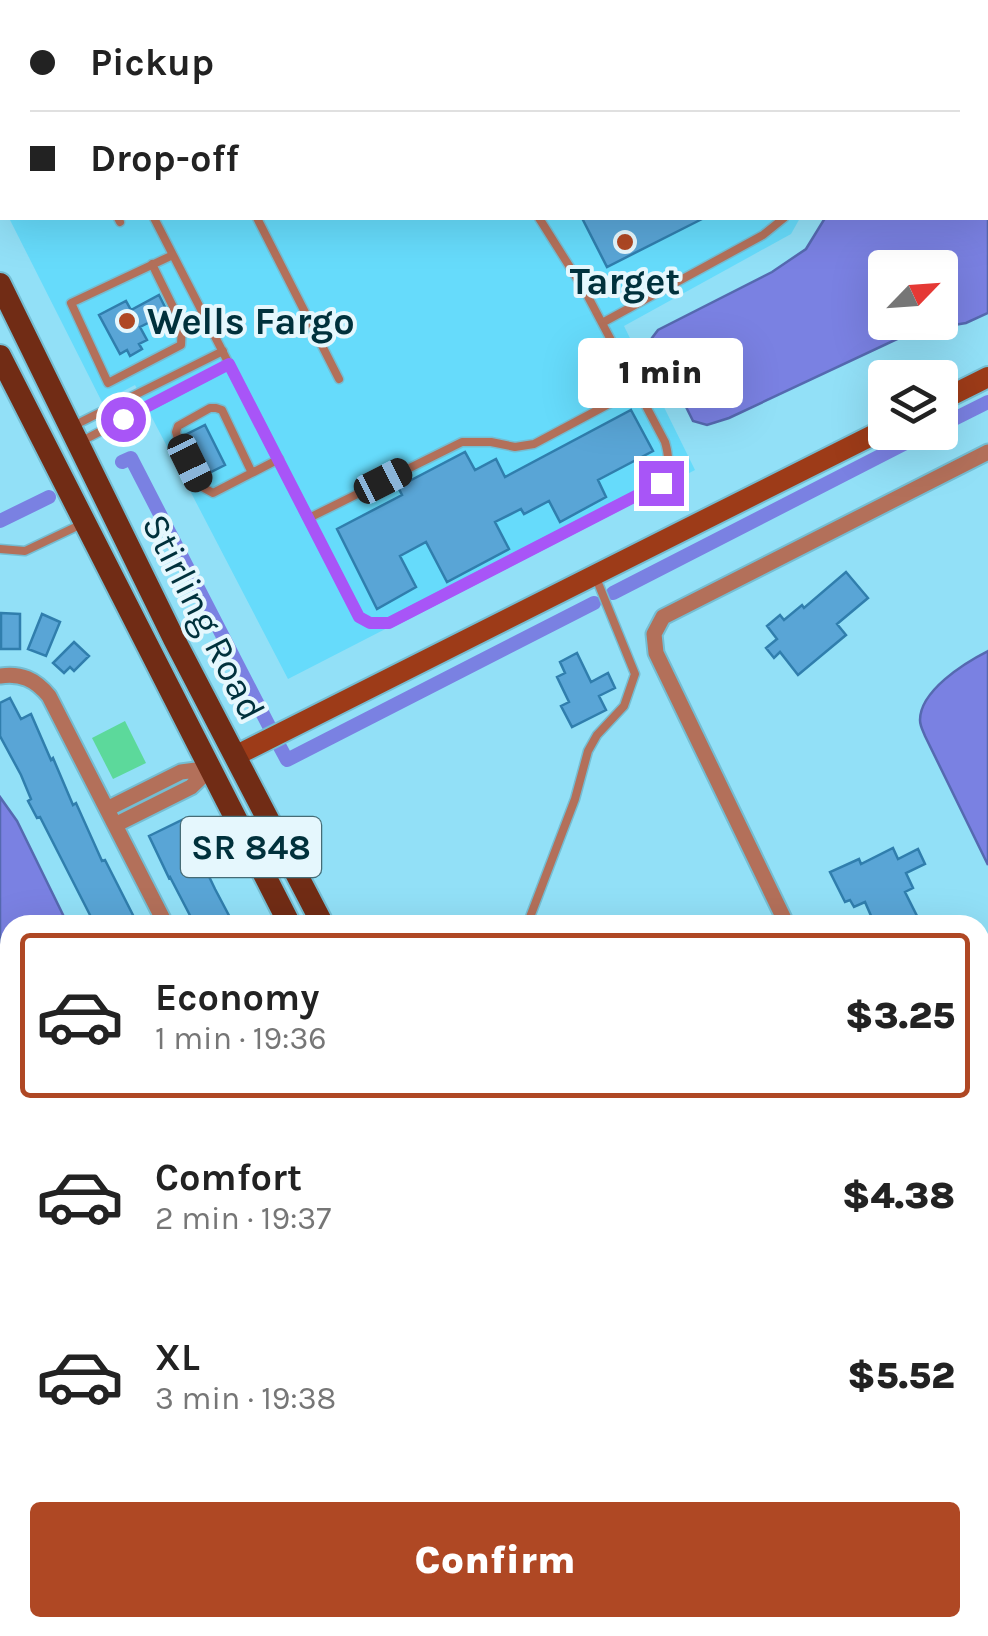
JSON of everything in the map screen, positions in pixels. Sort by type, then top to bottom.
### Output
[{"type":"main road","name":"Stirling Road","points":[[0,284],[127,544],[318,915]]},
{"type":"main road","name":"Stirling Road","points":[[0,356],[285,915]]},
{"type":"main road","points":[[86,525],[127,544]]},
{"type":"main road","points":[[212,768],[230,773],[252,789]]},
{"type":"street","points":[[958,392],[988,377]]},
{"type":"street","points":[[235,756],[868,438]]},
{"type":"street","points":[[781,915],[656,653],[654,634],[663,617],[988,452]]},
{"type":"street","points":[[0,676],[26,677],[48,696],[161,915]]},
{"type":"street","points":[[107,809],[181,772],[212,768]]},
{"type":"street","points":[[116,826],[192,788],[212,768]]},
{"type":"lane","points":[[155,220],[359,617],[370,623],[389,623],[661,483],[668,469],[665,442],[585,291],[540,220]]},
{"type":"lane","points":[[258,220],[339,378]]},
{"type":"lane","points":[[602,324],[764,235],[782,220]]},
{"type":"lane","points":[[152,264],[182,325],[181,346],[108,383],[71,303],[152,264],[172,255]]},
{"type":"lane","points":[[74,435],[222,351]]},
{"type":"lane","points":[[74,435],[229,364]]},
{"type":"lane","points":[[309,518],[462,442],[516,447],[534,444],[637,389]]},
{"type":"lane","points":[[252,473],[222,410],[210,408],[178,426],[178,439],[207,492],[214,492],[252,473],[279,459]]},
{"type":"lane","points":[[0,550],[25,551],[86,525]]},
{"type":"lane","points":[[531,915],[575,799],[588,752],[597,734],[624,706],[635,674],[594,575]]},
{"type":"shaded area","points":[[10,220],[799,220],[791,234],[624,326],[695,470],[288,679],[135,385],[102,402]]},
{"type":"shaded area","points":[[824,220],[988,220],[988,313],[958,324],[958,250],[868,250],[868,340],[895,340],[729,418],[707,425],[693,421],[652,338],[658,330],[772,272],[806,249]]},
{"type":"shaded area","points":[[988,651],[988,865],[920,720],[935,689],[956,670]]},
{"type":"shaded area","points":[[0,797],[17,821],[63,915],[0,915]]},
{"type":"green space","points":[[125,721],[146,763],[113,779],[92,738]]},
{"type":"building","name":"Target","points":[[583,220],[700,220],[607,267]]},
{"type":"building","name":"Wells Fargo","points":[[159,295],[168,313],[140,327],[147,340],[139,344],[142,349],[130,356],[127,350],[120,354],[99,315],[126,301],[131,310]]},
{"type":"building","points":[[631,410],[653,451],[598,480],[606,497],[560,522],[549,501],[524,514],[521,509],[495,522],[509,549],[447,582],[426,542],[400,556],[416,587],[377,609],[337,529],[402,495],[398,487],[465,452],[475,470],[496,459],[505,477]]},
{"type":"building","points":[[205,425],[225,465],[205,475],[185,435]]},
{"type":"building","points":[[846,572],[868,598],[837,624],[846,635],[798,675],[780,652],[774,658],[766,648],[777,639],[767,626],[780,615],[784,620],[802,605],[804,608]]},
{"type":"building","points":[[1,613],[20,614],[20,649],[1,649]]},
{"type":"building","points":[[42,614],[60,622],[46,656],[28,649]]},
{"type":"building","points":[[74,642],[89,656],[74,671],[70,667],[64,673],[53,663]]},
{"type":"building","points":[[577,653],[591,682],[608,673],[615,688],[599,696],[606,710],[572,727],[561,706],[569,702],[557,677],[565,673],[560,662]]},
{"type":"building","points":[[10,698],[21,719],[31,714],[73,805],[76,803],[102,861],[105,860],[133,915],[90,915],[28,801],[31,799],[21,775],[0,736],[0,703]]},
{"type":"building","points":[[182,820],[229,915],[190,915],[149,836]]},
{"type":"building","points":[[893,848],[898,859],[918,849],[925,864],[906,873],[913,888],[905,892],[916,915],[871,915],[865,902],[854,907],[850,900],[845,902],[830,872],[859,859],[861,864]]},
{"type":"waterway","points":[[958,417],[988,402]]},
{"type":"waterway","points":[[613,593],[892,450]]},
{"type":"waterway","points":[[122,462],[131,458],[269,726]]},
{"type":"waterway","points":[[0,521],[49,497]]},
{"type":"waterway","points":[[280,747],[287,760],[594,603]]},
{"type":"place","name":"Target","points":[[625,242]]},
{"type":"place","name":"Wells Fargo","points":[[127,321]]},
{"type":"route","points":[[123,419],[229,364],[359,617],[370,623],[389,623],[661,483]]}]
